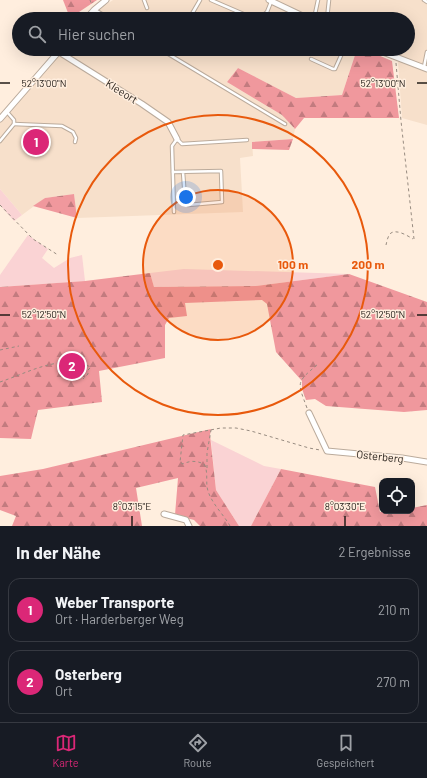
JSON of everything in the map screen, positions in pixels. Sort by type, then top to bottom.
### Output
[{"type":"street","points":[[94,10],[106,0]]},
{"type":"street","points":[[270,1],[294,12]]},
{"type":"street","points":[[0,119],[55,56]]},
{"type":"street","name":"Kleeort","points":[[69,56],[168,122],[177,139]]},
{"type":"street","points":[[392,56],[426,68]]},
{"type":"street","points":[[309,413],[327,451]]},
{"type":"street","name":"Osterberg","points":[[327,451],[402,458],[427,462]]},
{"type":"street","points":[[164,514],[186,520],[189,526]]},
{"type":"lane","points":[[144,0],[147,8]]},
{"type":"lane","points":[[192,12],[200,0]]},
{"type":"lane","points":[[211,0],[239,12]]},
{"type":"lane","points":[[315,12],[318,0]]},
{"type":"lane","points":[[328,12],[329,0]]},
{"type":"lane","points":[[267,12],[270,1]]},
{"type":"lane","points":[[94,10],[98,12]]},
{"type":"lane","points":[[426,68],[427,52]]},
{"type":"lane","points":[[172,56],[285,124]]},
{"type":"lane","points":[[311,59],[335,69],[341,56]]},
{"type":"lane","points":[[6,112],[14,120],[14,124]]},
{"type":"lane","points":[[0,141],[14,124]]},
{"type":"lane","points":[[14,124],[62,126],[73,132],[76,138],[75,142]]},
{"type":"lane","points":[[174,212],[172,146],[177,139],[182,144],[247,140]]},
{"type":"lane","points":[[173,172],[221,171],[222,202],[188,205],[185,199],[183,172]]},
{"type":"path","points":[[386,245],[392,232],[400,233],[414,239],[399,100],[396,64],[397,58]]},
{"type":"path","points":[[0,206],[32,239],[58,255]]},
{"type":"path","points":[[0,350],[18,346]]},
{"type":"path","points":[[0,382],[39,367],[64,361],[82,363],[91,367],[88,370],[88,374],[83,379]]},
{"type":"path","points":[[309,413],[299,384],[302,378],[318,364]]},
{"type":"path","points":[[207,469],[204,464],[196,461],[188,461],[183,464],[180,462],[183,435],[211,429],[236,428],[309,448],[327,451]]},
{"type":"path","points":[[211,429],[207,454],[208,492],[230,526]]},
{"type":"shaded area","points":[[113,0],[427,0],[427,125],[402,118],[398,62],[400,56],[415,56],[415,12],[97,12]]},
{"type":"shaded area","points":[[59,56],[355,56],[342,95],[296,98],[238,68],[227,82],[282,115],[295,129],[293,139],[252,142],[253,156],[240,158],[243,212],[77,218],[74,194],[45,198],[22,215],[0,189],[0,122]]},
{"type":"shaded area","points":[[0,189],[22,215],[14,221],[0,205]]},
{"type":"shaded area","points":[[28,235],[48,249],[42,258],[54,268],[70,258],[82,255],[85,281],[0,287],[0,275]]},
{"type":"shaded area","points":[[184,269],[349,274],[256,286],[154,287],[150,273]]},
{"type":"shaded area","points":[[211,440],[264,466],[281,469],[251,526],[239,526],[216,490]]},
{"type":"green space","points":[[63,0],[97,0],[79,12],[68,12]]},
{"type":"green space","points":[[355,56],[380,56],[392,61],[399,118],[304,118],[295,129],[282,115],[227,82],[238,68],[296,98],[342,95]]},
{"type":"green space","points":[[293,139],[289,150],[252,149],[252,142]]},
{"type":"green space","points":[[74,194],[77,218],[33,206],[45,198]]},
{"type":"green space","points":[[150,273],[154,287],[256,286],[349,274],[427,302],[427,410],[404,412],[326,406],[315,399],[306,400],[302,389],[302,381],[276,352],[267,304],[262,300],[185,303],[187,316],[169,318],[165,325],[165,358],[99,371],[102,402],[38,410],[31,439],[0,438],[0,287],[85,281]]},
{"type":"green space","points":[[211,429],[210,435],[216,490],[239,526],[200,526],[194,520],[175,515],[178,478],[136,488],[142,526],[12,526],[16,516],[0,510],[0,476],[43,469]]},
{"type":"green space","points":[[281,469],[375,487],[379,514],[415,514],[415,507],[427,505],[427,526],[251,526]]},
{"type":"place","name":"Weber Transporte","points":[[36,142]]},
{"type":"place","name":"Osterberg","points":[[72,366]]}]
